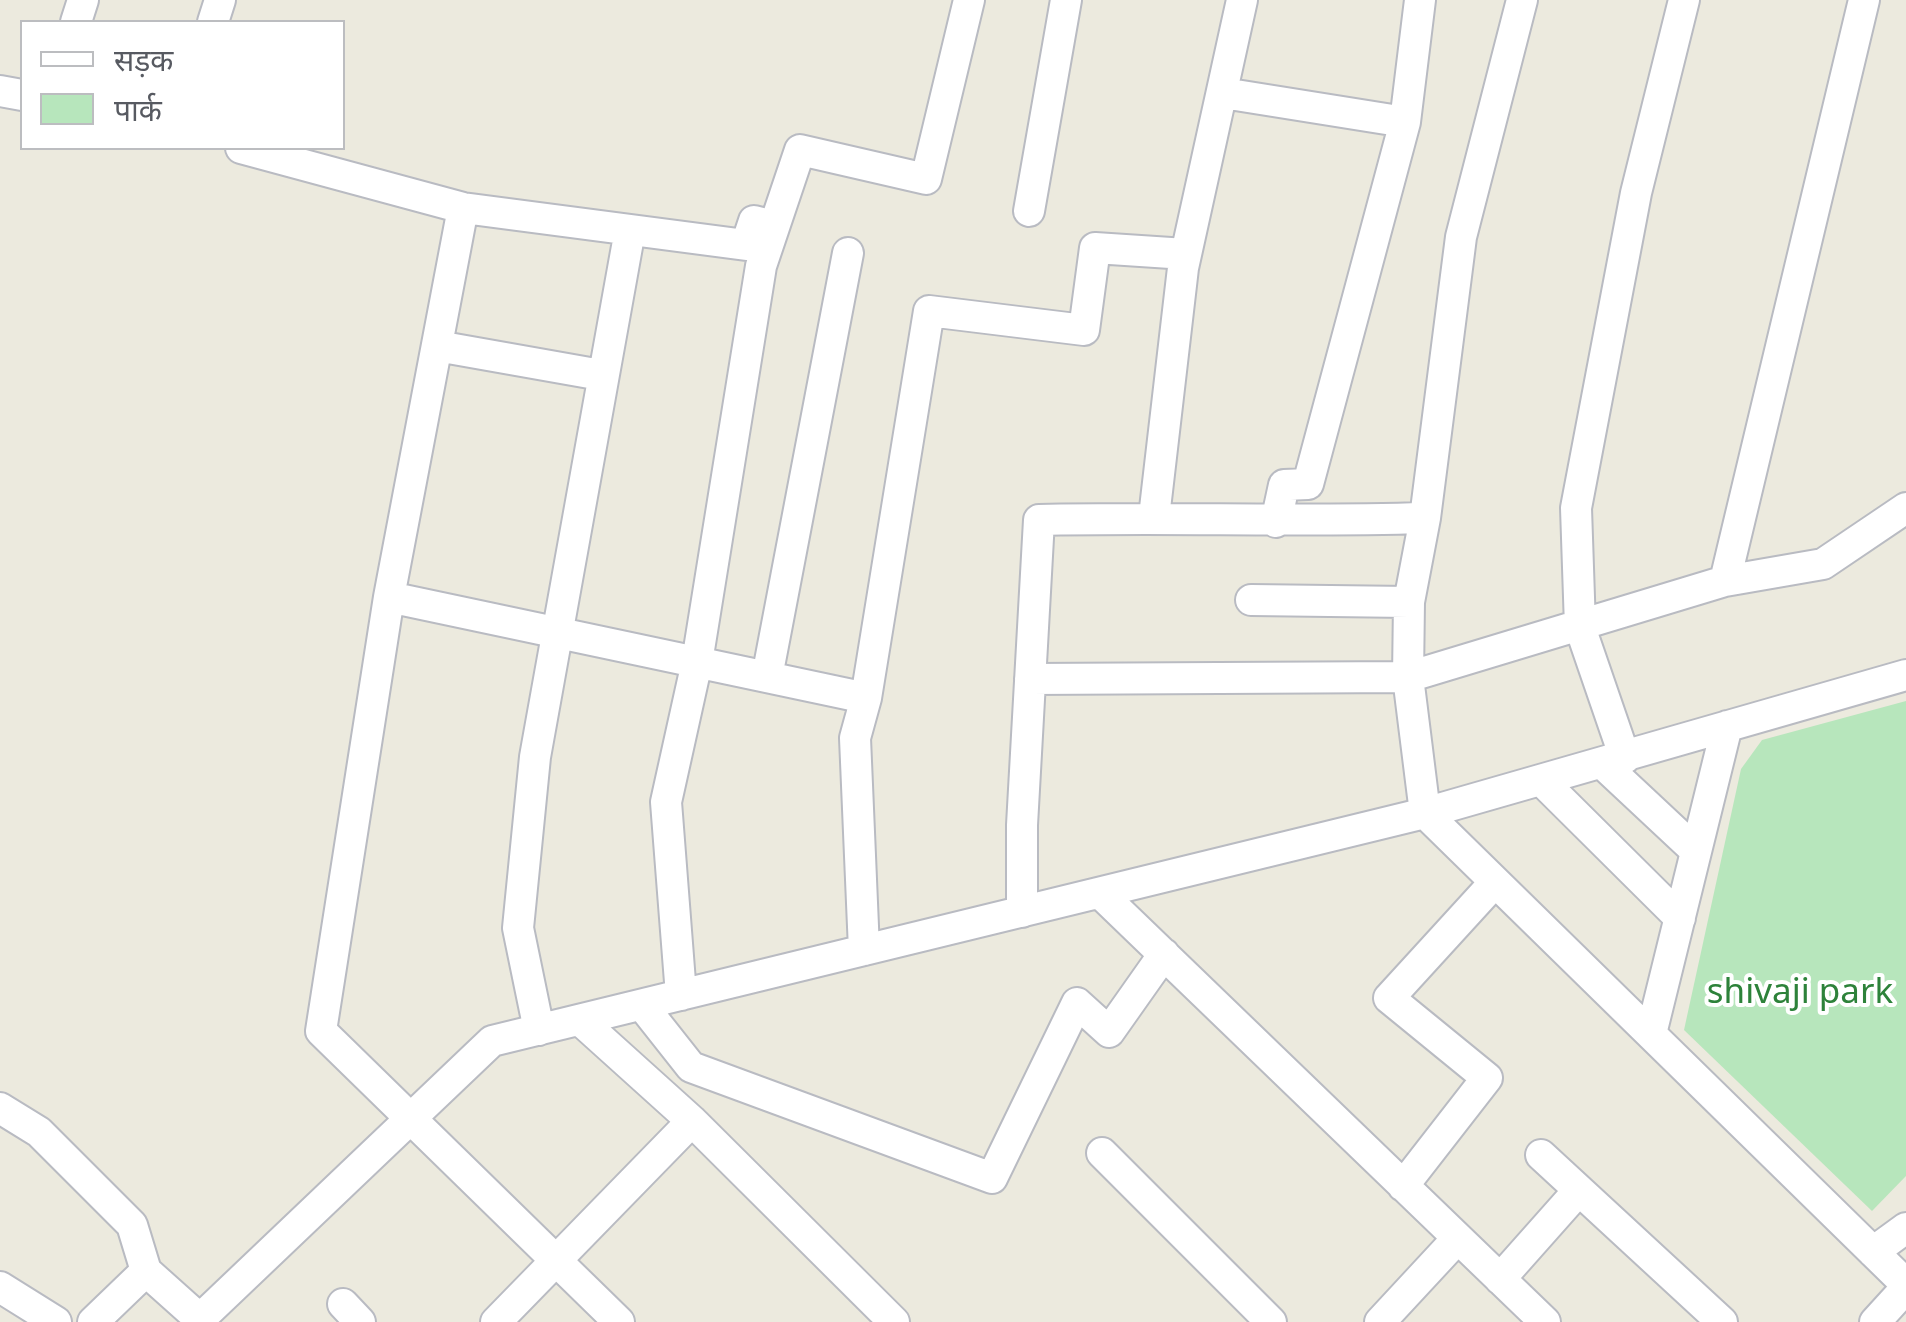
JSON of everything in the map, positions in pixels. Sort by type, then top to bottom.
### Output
[{"type":"street","points":[[681,995],[666,802],[697,662],[761,266],[800,150],[926,179],[970,0]]},
{"type":"street","points":[[1028,210],[1066,0]]},
{"type":"street","points":[[1154,517],[1186,254],[1242,0]]},
{"type":"street","points":[[1276,522],[1284,485],[1308,484],[1405,122],[1420,0]]},
{"type":"street","points":[[1522,0],[1460,237],[1424,518],[1408,602],[1408,678],[1424,813],[1906,1286],[1875,1322]]},
{"type":"street","points":[[1684,0],[1636,193],[1576,508],[1580,627],[1614,761],[1696,851]]},
{"type":"street","points":[[1724,581],[1864,0]]},
{"type":"street","points":[[1222,93],[1405,122]]},
{"type":"street","points":[[249,150],[463,208],[746,245],[754,221],[774,226]]},
{"type":"street","points":[[463,208],[389,597],[321,1031],[406,1119],[618,1322]]},
{"type":"street","points":[[539,1030],[518,928],[535,757],[630,230]]},
{"type":"street","points":[[864,950],[855,738],[866,698],[929,311],[1084,330],[1094,248],[1186,254]]},
{"type":"street","points":[[767,677],[848,253]]},
{"type":"street","points":[[437,346],[601,375]]},
{"type":"street","points":[[1030,678],[1408,678],[1724,581],[1823,564],[1906,508]]},
{"type":"street","points":[[1022,912],[1038,520],[1154,517],[1276,522],[1424,518]]},
{"type":"street","points":[[389,597],[866,698]]},
{"type":"street","points":[[1250,600],[1408,602]]},
{"type":"street","points":[[0,1108],[39,1132],[132,1226],[146,1271],[201,1321],[406,1119],[492,1042],[1424,813],[1906,675]]},
{"type":"street","points":[[1650,1034],[1727,726]]},
{"type":"street","points":[[1541,780],[1680,918]]},
{"type":"street","points":[[1402,1186],[1486,1078],[1389,998],[1495,882]]},
{"type":"street","points":[[1100,893],[1546,1322]]},
{"type":"street","points":[[642,1005],[691,1067],[992,1178],[1077,1003],[1109,1032],[1164,954]]},
{"type":"street","points":[[580,1020],[692,1121],[894,1322]]},
{"type":"street","points":[[496,1322],[692,1121]]},
{"type":"street","points":[[1102,1154],[1271,1322]]},
{"type":"street","points":[[1540,1154],[1722,1322]]},
{"type":"street","points":[[1500,1280],[1578,1190]]},
{"type":"street","points":[[1874,1252],[1906,1228]]},
{"type":"street","points":[[1380,1322],[1456,1239]]},
{"type":"street","points":[[94,1322],[146,1271]]},
{"type":"street","points":[[0,1287],[56,1322]]},
{"type":"green space","name":"shivaji park","points":[[1906,701],[1906,1176],[1872,1211],[1684,1030],[1741,769],[1762,740]]}]
